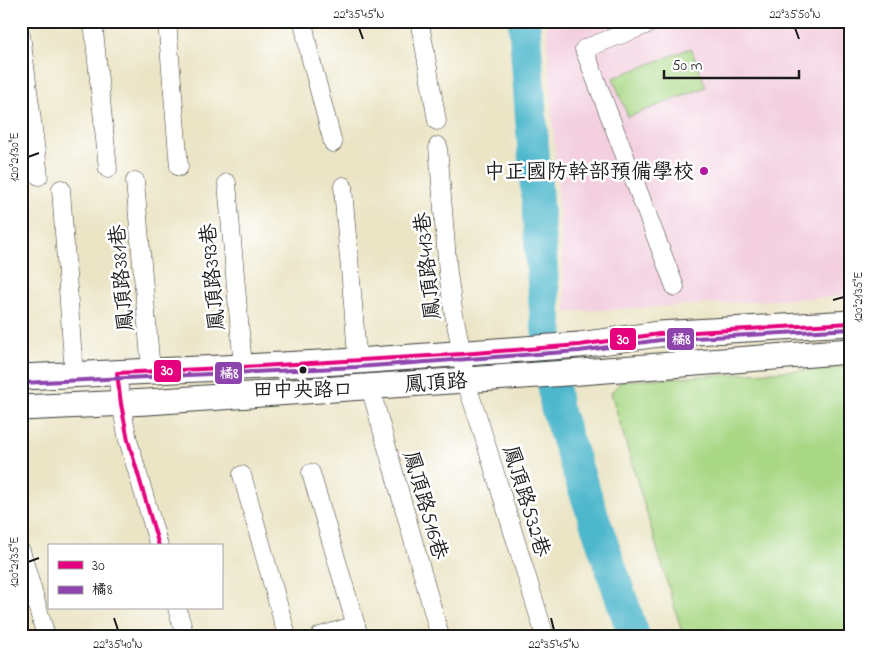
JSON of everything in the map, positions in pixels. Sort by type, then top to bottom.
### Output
[{"type":"main road","name":"鳳頂路","points":[[21,377],[243,367],[462,354],[579,345],[659,334],[851,323]]},
{"type":"main road","name":"鳳頂路","points":[[21,408],[121,404],[851,351]]},
{"type":"street","points":[[93,21],[108,169]]},
{"type":"street","points":[[167,21],[179,167]]},
{"type":"street","points":[[303,21],[309,52],[333,143]]},
{"type":"street","points":[[419,21],[437,121]]},
{"type":"street","points":[[656,21],[584,48],[676,287]]},
{"type":"street","points":[[21,35],[39,176]]},
{"type":"street","name":"鳳頂路413巷","points":[[438,146],[448,273],[465,380]]},
{"type":"street","name":"鳳頂路381巷","points":[[135,180],[151,371]]},
{"type":"street","name":"鳳頂路393巷","points":[[227,183],[243,367]]},
{"type":"street","points":[[343,186],[355,316],[357,360]]},
{"type":"street","points":[[61,190],[74,375]]},
{"type":"street","points":[[117,373],[128,440],[158,544]]},
{"type":"street","name":"鳳頂路532巷","points":[[465,380],[545,636]]},
{"type":"street","name":"鳳頂路516巷","points":[[370,386],[440,636]]},
{"type":"street","points":[[311,473],[357,630],[320,636]]},
{"type":"street","points":[[242,475],[287,636]]},
{"type":"street","points":[[21,550],[46,636]]},
{"type":"street","points":[[178,610],[185,636]]},
{"type":"shaded area","name":"中正國防幹部預備學校","points":[[546,21],[851,21],[851,296],[566,312]]},
{"type":"green space","points":[[691,48],[706,87],[628,117],[613,78]]},
{"type":"green space","points":[[851,367],[851,636],[683,636],[611,393],[621,381]]},
{"type":"waterway","points":[[524,21],[545,310],[556,407],[634,636]]},
{"type":"transit line","name":"30","points":[[158,544],[128,440],[117,373],[462,354],[579,345],[659,334],[851,323]]},
{"type":"transit line","name":"橘8","points":[[21,383],[357,367],[579,351],[660,340],[851,329]]},
{"type":"place","name":"中正國防幹部預備學校","points":[[704,171]]},
{"type":"place","name":"田中央路口","points":[[303,370]]}]
